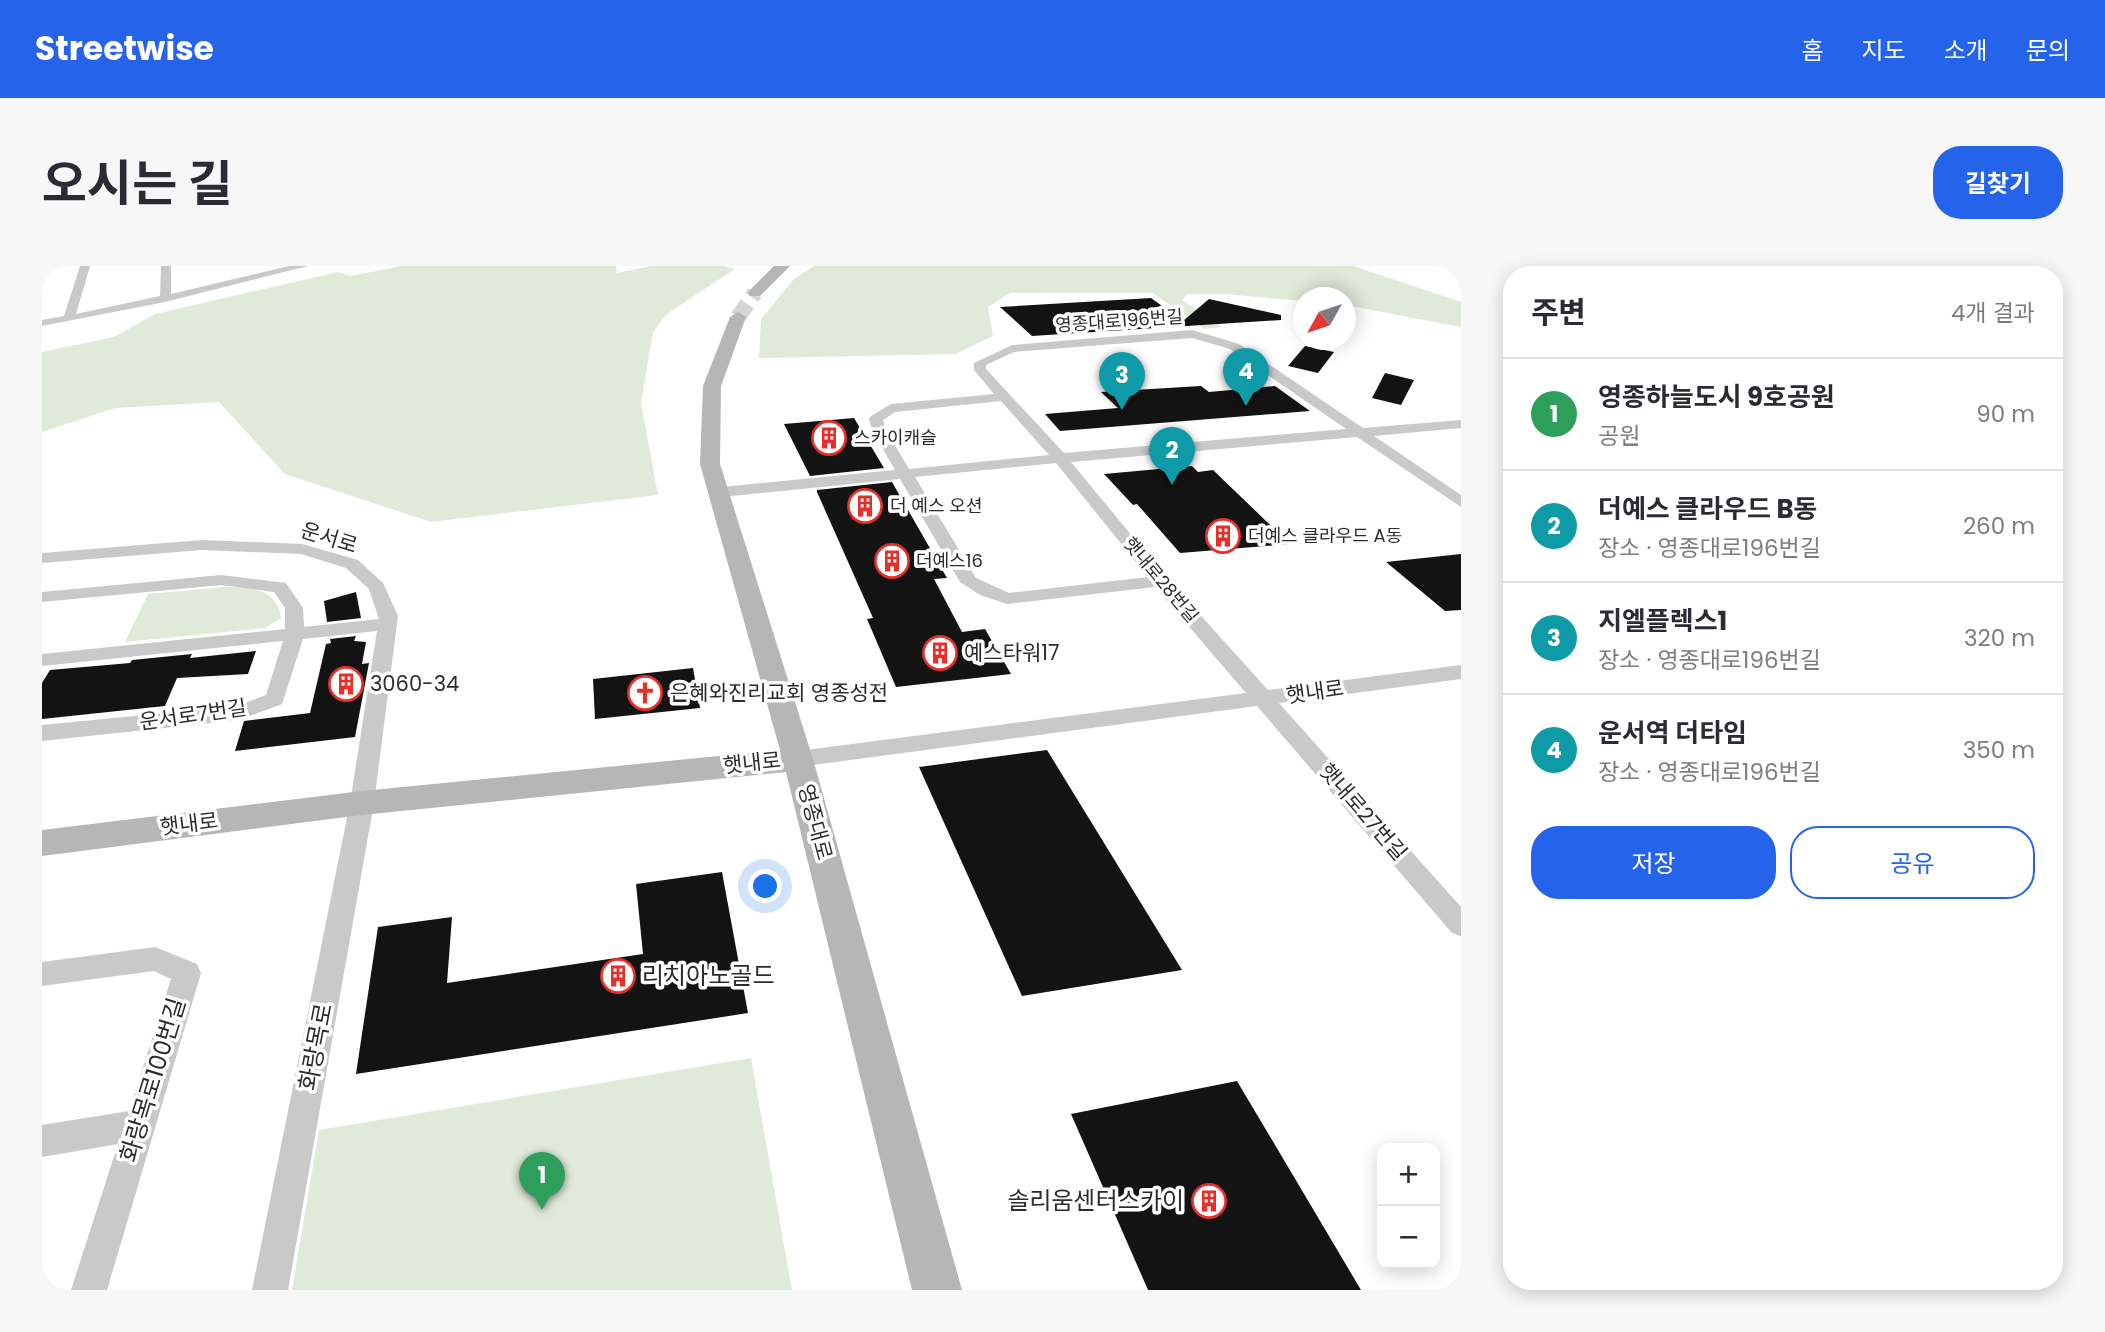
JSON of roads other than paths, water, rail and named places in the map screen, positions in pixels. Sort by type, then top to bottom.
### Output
[{"type":"main road","points":[[755,293],[783,266]]},
{"type":"main road","name":"영종대로","points":[[738,317],[712,386],[710,464],[799,758],[937,1290]]},
{"type":"main road","name":"햇내로","points":[[42,843],[362,803],[799,758]]},
{"type":"street","points":[[69,319],[85,266]]},
{"type":"street","points":[[165,299],[166,266]]},
{"type":"street","points":[[42,323],[165,299],[256,271],[303,266]]},
{"type":"street","name":"영종대로196번길","points":[[1060,458],[1002,397],[980,370],[980,363],[1012,349],[1192,334],[1230,343],[1362,433]]},
{"type":"street","points":[[1002,397],[891,408],[876,419],[879,430],[969,582],[986,592],[1007,599],[1160,581]]},
{"type":"street","points":[[720,492],[1060,458],[1461,424]]},
{"type":"street","points":[[1362,433],[1461,502]]},
{"type":"street","name":"햇내로28번길","points":[[1060,458],[1160,581],[1265,699]]},
{"type":"street","name":"운서로","points":[[42,558],[202,545],[302,549],[352,564],[377,587],[389,616],[362,803]]},
{"type":"street","name":"운서로7번길","points":[[42,597],[221,580],[280,587],[293,608],[295,633],[275,699],[239,713],[42,733]]},
{"type":"street","points":[[42,660],[388,624]]},
{"type":"street","name":"햇내로","points":[[799,758],[1461,672]]},
{"type":"street","name":"햇내로27번길","points":[[1265,699],[1461,925]]},
{"type":"street","name":"화랑목로","points":[[270,1290],[362,803]]},
{"type":"street","name":"화랑목로100번길","points":[[42,974],[155,959],[187,973],[89,1290]]},
{"type":"street","points":[[42,1141],[138,1125]]},
{"type":"tunnel","points":[[738,317],[755,293]]},
{"type":"place","name":"운서역 더타임","points":[[1246,406]]},
{"type":"place","name":"지엘플렉스1","points":[[1122,410]]},
{"type":"place","name":"스카이캐슬","points":[[829,438]]},
{"type":"place","name":"더예스 클라우드 B동","points":[[1172,485]]},
{"type":"place","name":"더 예스 오션","points":[[865,506]]},
{"type":"place","name":"더예스 클라우드 A동","points":[[1223,536]]},
{"type":"place","name":"더예스16","points":[[892,561]]},
{"type":"place","name":"예스타워17","points":[[940,653]]},
{"type":"place","name":"3060-34","points":[[346,684]]},
{"type":"place","name":"은혜와진리교회 영종성전","points":[[645,693]]},
{"type":"place","name":"리치아노골드","points":[[618,976]]},
{"type":"place","name":"솔리움센터스카이","points":[[1209,1201]]},
{"type":"place","name":"영종하늘도시 9호공원","points":[[542,1210]]}]
